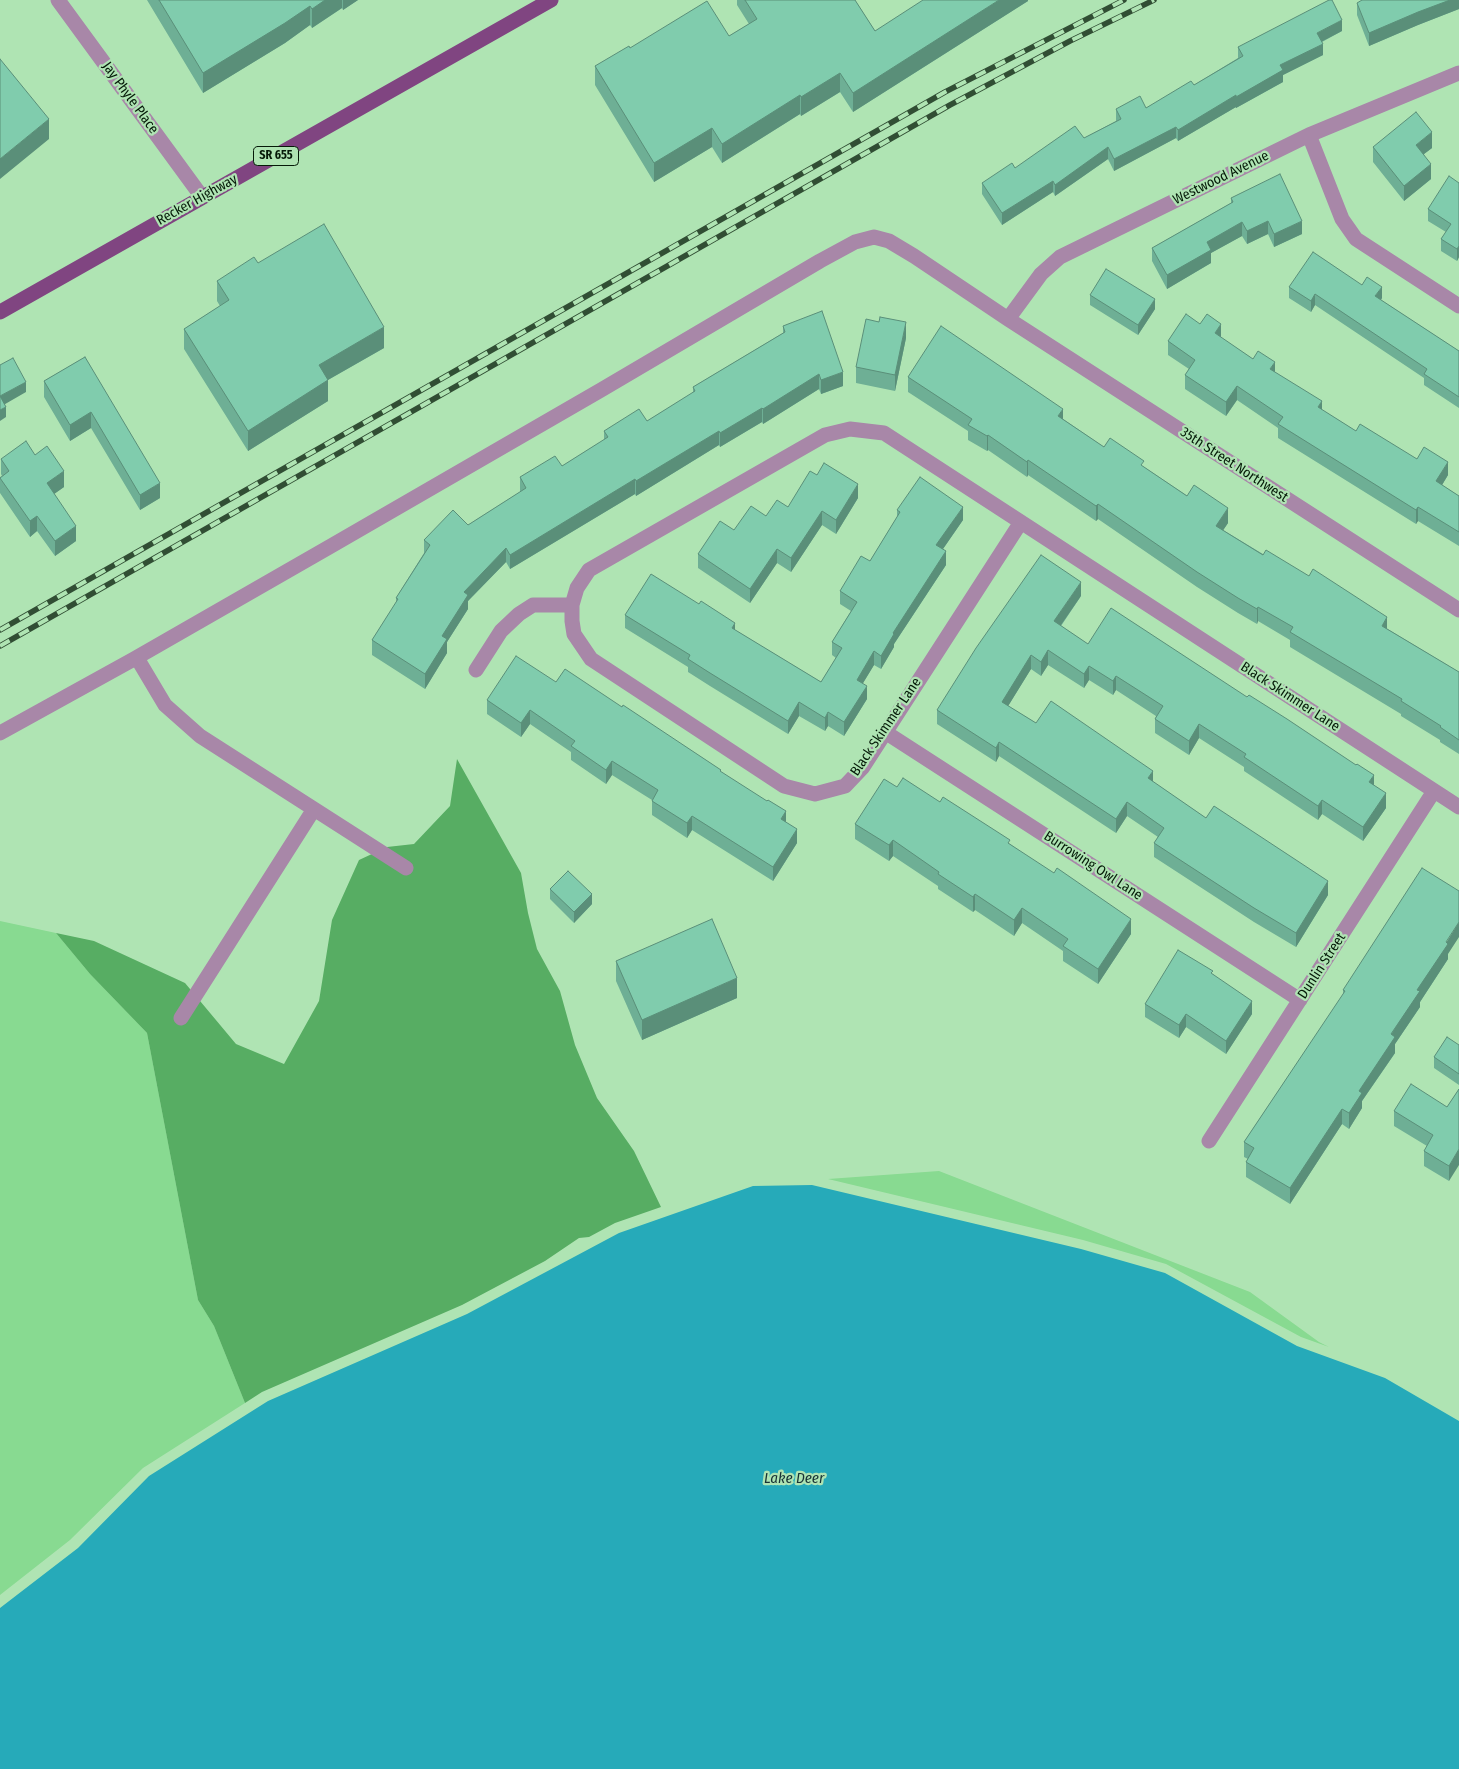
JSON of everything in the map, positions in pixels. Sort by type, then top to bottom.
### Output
[{"type":"main road","name":"Recker Highway","points":[[0,312],[551,0]]},
{"type":"street","name":"Jay Phyle Place","points":[[58,0],[202,197]]},
{"type":"street","name":"Westwood Avenue","points":[[1008,319],[1041,274],[1060,257],[1309,135],[1459,73]]},
{"type":"street","points":[[1309,135],[1342,219],[1356,239],[1459,306]]},
{"type":"street","name":"35th Street Northwest","points":[[0,733],[137,658],[855,242],[874,236],[889,241],[914,256],[1008,319],[1459,610]]},
{"type":"street","name":"Black Skimmer Lane","points":[[1021,522],[863,767],[845,786],[815,794],[784,786],[591,659],[574,634],[572,604],[577,588],[589,570],[824,435],[850,429],[884,433],[1021,522],[1434,791],[1459,807]]},
{"type":"street","points":[[476,670],[501,631],[519,614],[533,605],[572,604]]},
{"type":"street","points":[[137,658],[165,705],[200,736],[406,868]]},
{"type":"street","name":"Burrowing Owl Lane","points":[[885,732],[1300,1000]]},
{"type":"street","name":"Dunlin Street","points":[[1209,1142],[1434,791]]},
{"type":"street","points":[[181,1018],[314,809]]},
{"type":"green space","points":[[457,759],[521,873],[537,949],[560,991],[575,1045],[597,1098],[634,1151],[661,1207],[615,1223],[589,1237],[579,1238],[545,1261],[462,1305],[262,1392],[245,1403],[214,1326],[198,1300],[147,1033],[90,974],[56,933],[94,941],[185,983],[236,1044],[284,1064],[319,1001],[332,920],[359,860],[387,847],[414,844],[450,806]]},
{"type":"green space","points":[[0,921],[56,933],[90,974],[147,1033],[198,1300],[214,1326],[245,1403],[143,1468],[70,1540],[0,1595]]},
{"type":"green space","points":[[939,1171],[1250,1292],[1319,1342],[1329,1347],[1301,1337],[1166,1264],[1083,1240],[828,1179]]},
{"type":"water","name":"Lake Deer","points":[[812,1185],[1081,1249],[1165,1273],[1297,1346],[1385,1378],[1459,1421],[1459,1769],[0,1769],[0,1608],[78,1548],[149,1476],[268,1401],[467,1314],[619,1233],[753,1186]]},
{"type":"building","points":[[159,0],[325,0],[312,9],[310,6],[203,73]]},
{"type":"building","points":[[745,0],[855,0],[875,31],[923,0],[999,0],[853,93],[840,73],[801,97],[800,95],[722,144],[712,128],[654,163],[595,66],[629,46],[630,48],[707,1],[729,36],[757,19]]},
{"type":"building","points":[[1332,0],[1342,20],[1317,33],[1323,44],[1280,65],[1283,70],[1236,97],[1236,95],[1178,130],[1176,127],[1114,159],[1108,147],[1055,185],[1053,181],[1002,213],[982,183],[1012,163],[1015,168],[1075,126],[1084,138],[1121,119],[1116,109],[1140,96],[1146,108],[1191,81],[1194,85],[1243,56],[1238,47]]},
{"type":"building","points":[[1362,0],[1450,0],[1369,33],[1357,3]]},
{"type":"building","points":[[0,59],[49,119],[0,159]]},
{"type":"building","points":[[1416,112],[1432,132],[1416,145],[1431,164],[1404,186],[1373,147]]},
{"type":"building","points":[[1280,174],[1302,221],[1274,234],[1268,221],[1247,231],[1242,222],[1207,242],[1211,250],[1167,275],[1152,248],[1233,202],[1231,198]]},
{"type":"building","points":[[1449,176],[1459,183],[1459,246],[1457,249],[1441,239],[1451,224],[1428,209]]},
{"type":"building","points":[[324,224],[384,327],[319,365],[328,380],[248,431],[184,329],[229,300],[217,281],[254,257],[258,263]]},
{"type":"building","points":[[1313,252],[1362,285],[1367,277],[1382,287],[1375,296],[1459,351],[1459,397],[1424,374],[1427,369],[1315,294],[1311,301],[1289,287]]},
{"type":"building","points":[[1106,269],[1155,299],[1138,325],[1090,295]]},
{"type":"building","points":[[822,311],[843,372],[821,380],[819,374],[763,409],[720,433],[719,431],[636,481],[635,479],[510,555],[506,548],[464,592],[468,595],[442,636],[447,639],[425,674],[372,640],[430,545],[424,540],[453,510],[468,525],[526,488],[520,477],[555,456],[562,466],[608,437],[604,431],[639,409],[647,421],[695,391],[693,387],[785,332],[783,326]]},
{"type":"building","points":[[1186,314],[1200,324],[1207,314],[1221,324],[1215,333],[1253,359],[1258,351],[1275,362],[1270,369],[1322,401],[1318,407],[1356,431],[1360,424],[1417,459],[1424,447],[1448,462],[1436,481],[1459,496],[1459,532],[1418,507],[1416,510],[1278,424],[1283,417],[1237,386],[1226,402],[1185,375],[1195,360],[1168,341]]},
{"type":"building","points":[[880,317],[906,322],[895,375],[856,367],[866,319],[879,322]]},
{"type":"building","points":[[941,326],[1063,409],[1058,416],[1104,447],[1110,438],[1144,461],[1141,465],[1187,496],[1194,485],[1228,508],[1216,526],[1263,555],[1266,550],[1309,576],[1313,569],[1387,617],[1382,626],[1459,672],[1459,740],[1441,726],[1401,701],[1402,699],[1290,632],[1293,627],[1238,598],[1098,504],[1096,506],[1028,460],[1027,462],[988,435],[968,425],[972,419],[908,377]]},
{"type":"building","points":[[85,357],[160,483],[140,495],[91,412],[70,425],[44,381]]},
{"type":"building","points":[[13,358],[26,382],[0,396],[0,365]]},
{"type":"building","points":[[0,396],[6,407],[0,410]]},
{"type":"building","points":[[26,441],[35,455],[47,446],[64,471],[47,483],[76,526],[55,541],[37,516],[30,521],[0,478],[9,471],[1,459]]},
{"type":"building","points":[[824,463],[858,484],[836,520],[822,511],[791,558],[777,549],[750,589],[698,554],[720,521],[734,530],[751,506],[766,516],[777,500],[788,507],[810,471],[817,475]]},
{"type":"building","points":[[920,477],[963,507],[936,545],[946,551],[893,633],[881,656],[874,651],[857,680],[867,686],[844,722],[828,712],[825,718],[799,702],[788,721],[688,659],[690,655],[625,615],[651,574],[699,604],[701,601],[735,623],[732,628],[821,682],[842,648],[832,642],[857,602],[840,591],[861,556],[870,561],[900,512],[897,510]]},
{"type":"building","points":[[1041,555],[1081,582],[1054,621],[1088,644],[1111,608],[1247,697],[1249,695],[1374,775],[1369,782],[1386,793],[1363,827],[1322,800],[1318,806],[1244,757],[1246,754],[1199,724],[1189,741],[1155,719],[1163,706],[1116,676],[1113,681],[1089,666],[1084,674],[1048,650],[1041,662],[1031,655],[1002,702],[1036,723],[1051,701],[1153,771],[1148,778],[1206,818],[1214,806],[1328,881],[1296,933],[1154,843],[1164,828],[1127,802],[1116,819],[999,742],[996,748],[937,710],[976,648]]},
{"type":"building","points":[[516,656],[556,682],[565,669],[622,707],[623,705],[720,771],[786,811],[781,819],[797,829],[773,867],[692,816],[687,823],[652,801],[658,790],[612,761],[606,770],[571,746],[575,741],[530,710],[521,723],[487,700]]},
{"type":"building","points":[[903,778],[940,802],[943,797],[1010,840],[1008,843],[1054,873],[1057,868],[1131,919],[1098,969],[1063,946],[1068,939],[1022,908],[1014,920],[975,894],[973,897],[938,874],[939,872],[893,840],[889,845],[855,824],[884,779],[897,787]]},
{"type":"building","points":[[1422,868],[1459,891],[1459,922],[1446,942],[1448,944],[1417,990],[1420,991],[1391,1034],[1395,1037],[1359,1091],[1362,1093],[1349,1113],[1342,1109],[1290,1188],[1246,1162],[1254,1148],[1244,1142],[1345,991],[1343,990]]},
{"type":"building","points":[[568,871],[592,894],[574,912],[550,889]]},
{"type":"building","points":[[712,919],[737,978],[642,1020],[616,961]]},
{"type":"building","points":[[1178,950],[1213,971],[1211,973],[1252,1001],[1226,1041],[1186,1014],[1179,1025],[1145,1004]]},
{"type":"building","points":[[1447,1037],[1459,1045],[1459,1074],[1434,1057]]},
{"type":"building","points":[[1411,1084],[1447,1107],[1459,1089],[1459,1149],[1449,1166],[1424,1151],[1433,1135],[1394,1111]]},
{"type":"railway","points":[[0,630],[945,92],[1124,0]]},
{"type":"railway","points":[[0,646],[950,105],[1070,41],[1154,0]]}]
